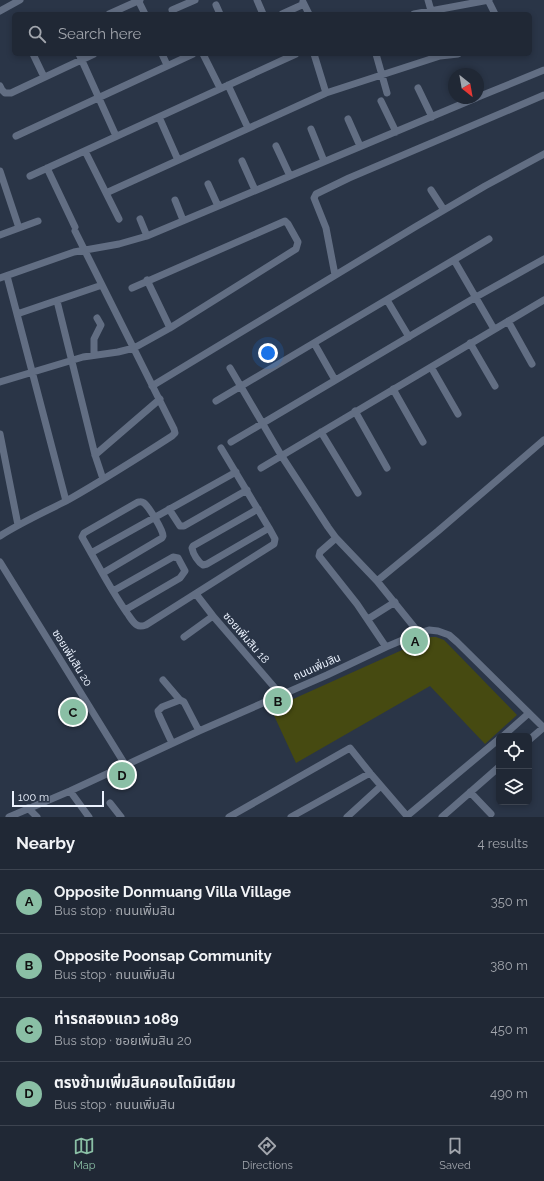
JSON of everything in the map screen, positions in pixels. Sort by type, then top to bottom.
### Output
[{"type":"street","points":[[0,11],[20,0]]},
{"type":"street","points":[[113,12],[139,0],[143,12]]},
{"type":"street","points":[[172,10],[195,0]]},
{"type":"street","points":[[257,0],[262,12]]},
{"type":"street","points":[[428,0],[431,12],[489,0],[494,12]]},
{"type":"street","points":[[286,12],[303,2],[308,12]]},
{"type":"street","points":[[216,5],[219,12]]},
{"type":"street","points":[[34,56],[44,78]]},
{"type":"street","points":[[163,56],[167,65]]},
{"type":"street","points":[[16,136],[188,56]]},
{"type":"street","points":[[204,56],[220,88]]},
{"type":"street","points":[[30,176],[291,56]]},
{"type":"street","points":[[315,56],[326,93]]},
{"type":"street","points":[[377,56],[388,93]]},
{"type":"street","points":[[106,193],[326,93],[437,56]]},
{"type":"street","points":[[0,86],[5,93],[11,93],[44,78],[81,57],[116,136]]},
{"type":"street","points":[[484,95],[544,70]]},
{"type":"street","points":[[228,84],[248,128]]},
{"type":"street","points":[[418,88],[432,117]]},
{"type":"street","points":[[336,275],[326,228],[314,198],[316,194],[349,178],[544,95]]},
{"type":"street","points":[[382,102],[396,132]]},
{"type":"street","points":[[66,501],[17,314],[3,277],[84,249],[119,244],[147,236],[254,190],[432,117],[457,104]]},
{"type":"street","points":[[159,116],[178,160]]},
{"type":"street","points":[[348,119],[360,146]]},
{"type":"street","points":[[311,129],[324,161]]},
{"type":"street","points":[[276,146],[290,176]]},
{"type":"street","points":[[85,151],[119,219]]},
{"type":"street","points":[[152,386],[444,210],[544,154]]},
{"type":"street","points":[[242,161],[254,190]]},
{"type":"street","points":[[0,536],[18,525],[66,501],[175,433],[160,399],[152,386],[84,249],[47,168]]},
{"type":"street","points":[[0,171],[3,192],[19,228]]},
{"type":"street","points":[[208,184],[218,206]]},
{"type":"street","points":[[431,190],[444,210]]},
{"type":"street","points":[[175,200],[183,220]]},
{"type":"street","points":[[140,219],[147,236]]},
{"type":"street","points":[[0,235],[38,221]]},
{"type":"street","points":[[0,382],[94,355],[134,348],[170,328],[296,249],[298,242],[285,221],[147,280],[132,288]]},
{"type":"street","points":[[216,401],[489,239]]},
{"type":"street","points":[[231,442],[544,258]]},
{"type":"street","points":[[454,260],[494,329]]},
{"type":"street","points":[[147,280],[170,328]]},
{"type":"street","points":[[17,314],[102,285]]},
{"type":"street","points":[[387,300],[408,337]]},
{"type":"street","points":[[260,468],[544,300]]},
{"type":"street","points":[[57,301],[95,455],[103,479]]},
{"type":"street","points":[[94,355],[94,338],[101,325],[97,318]]},
{"type":"street","points":[[508,321],[532,364]]},
{"type":"street","points":[[314,343],[335,380]]},
{"type":"street","points":[[470,343],[496,386]]},
{"type":"street","points":[[431,367],[458,414]]},
{"type":"street","points":[[230,368],[281,455],[336,538],[377,581],[419,633]]},
{"type":"street","points":[[393,389],[423,442]]},
{"type":"street","points":[[95,455],[160,399]]},
{"type":"street","points":[[355,412],[387,468]]},
{"type":"street","points":[[321,432],[358,493]]},
{"type":"street","points":[[0,434],[18,525]]},
{"type":"street","points":[[377,581],[544,440]]},
{"type":"street","points":[[103,573],[162,538],[163,534],[145,504],[143,502],[138,502],[82,535],[82,537],[113,591],[135,625],[142,626],[196,594],[201,586],[274,544],[275,539],[222,448]]},
{"type":"street","points":[[91,553],[236,472]]},
{"type":"street","points":[[169,509],[178,524],[180,526],[184,526],[247,490]]},
{"type":"street","points":[[258,508],[193,546],[192,548],[195,555],[200,563],[203,565],[207,564],[269,528]]},
{"type":"street","points":[[336,538],[320,552],[319,556],[368,619],[386,647]]},
{"type":"street","points":[[113,591],[172,557],[180,560],[185,571],[180,578],[125,610]]},
{"type":"street","name":"ซอยเพิ่มสิน 20","points":[[0,562],[126,766]]},
{"type":"street","name":"ซอยเพิ่มสิน 18","points":[[196,594],[281,695]]},
{"type":"street","points":[[368,619],[395,602]]},
{"type":"street","points":[[184,637],[213,616]]},
{"type":"street","name":"ถนนเพิ่มสิน","points":[[9,817],[126,766],[199,731],[327,676],[386,647],[429,630],[438,631],[448,635],[468,652],[544,728]]},
{"type":"street","points":[[163,680],[187,706],[199,731]]},
{"type":"street","points":[[172,743],[158,711],[162,707],[180,700]]},
{"type":"street","points":[[506,733],[529,714]]},
{"type":"street","points":[[532,738],[544,728]]},
{"type":"street","points":[[229,817],[350,748],[407,816],[496,742]]},
{"type":"street","points":[[442,817],[497,769]]},
{"type":"street","points":[[291,817],[370,773]]},
{"type":"street","points":[[347,817],[381,786]]},
{"type":"street","points":[[70,791],[89,817]]},
{"type":"street","points":[[470,792],[491,814]]},
{"type":"street","points":[[110,803],[121,817]]},
{"type":"street","points":[[28,808],[37,817]]},
{"type":"street","points":[[397,817],[403,812]]},
{"type":"green space","points":[[431,637],[436,637],[444,640],[517,715],[485,744],[430,686],[296,763],[271,709]]},
{"type":"place","name":"Opposite Donmuang Villa Village","points":[[415,641]]},
{"type":"place","name":"Opposite Poonsap Community","points":[[278,701]]},
{"type":"place","name":"ท่ารถสองแถว 1089","points":[[73,712]]},
{"type":"place","name":"ตรงข้ามเพิ่มสินคอนโดมิเนียม","points":[[122,775]]}]
